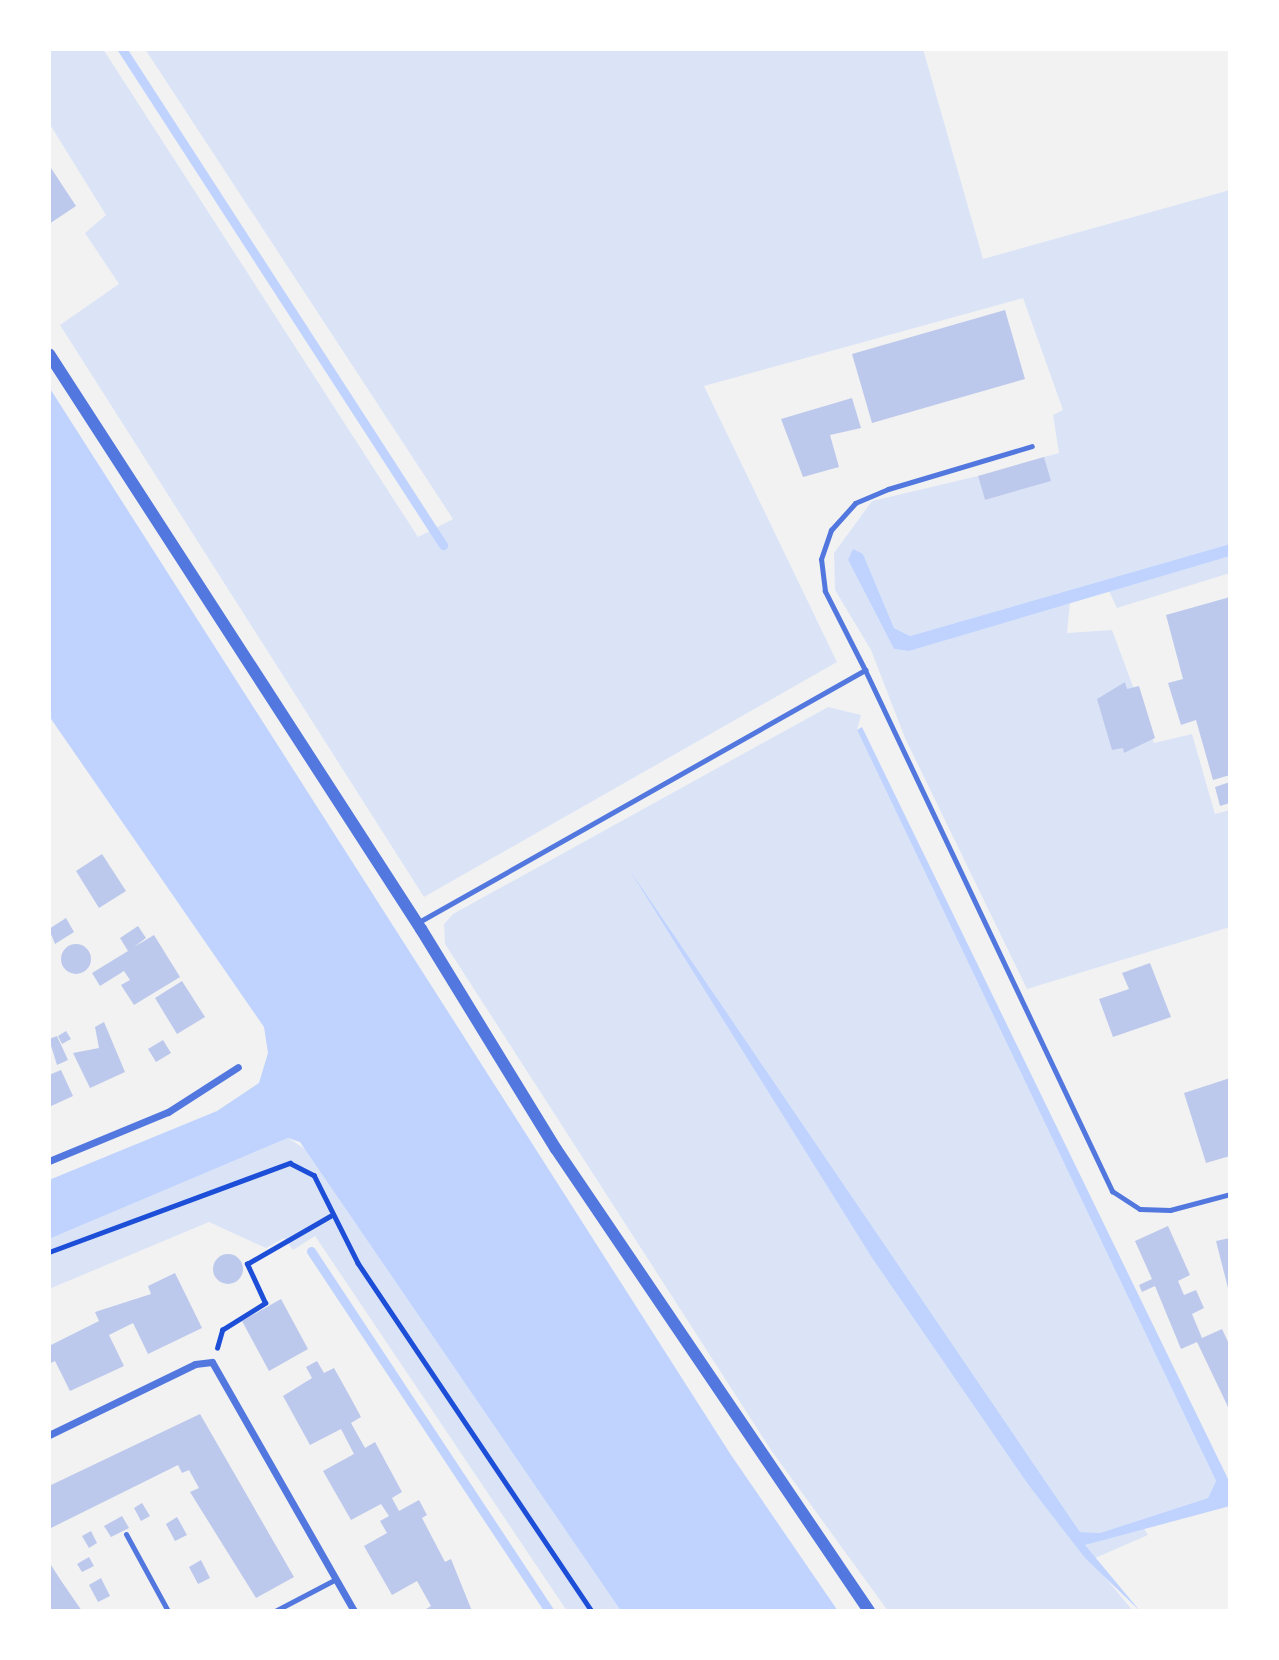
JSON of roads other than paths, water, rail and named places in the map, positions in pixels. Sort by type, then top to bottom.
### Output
[{"type":"street","points":[[49,354],[417,923],[555,1149],[869,1611]]},
{"type":"street","points":[[49,1161],[168,1112],[238,1067]]},
{"type":"street","points":[[49,1435],[195,1364],[212,1362],[354,1611]]},
{"type":"lane","points":[[1032,446],[887,489],[855,503],[831,530],[821,559],[825,591],[1112,1191],[1140,1209],[1170,1210],[1230,1194]]},
{"type":"lane","points":[[417,923],[865,670]]},
{"type":"lane","points":[[126,1534],[167,1611]]},
{"type":"lane","points":[[275,1611],[336,1579]]},
{"type":"water","points":[[49,387],[731,1455],[838,1611],[621,1611],[300,1142],[288,1138],[49,1239],[49,1180],[217,1111],[259,1083],[268,1053],[264,1027],[49,716]]},
{"type":"water","points":[[1230,544],[1230,556],[909,651],[894,649],[848,560],[853,549],[863,554],[894,628],[910,636]]},
{"type":"water","points":[[862,727],[1230,1483],[1230,1506],[1085,1545],[1140,1611],[1085,1558],[1027,1483],[872,1258],[625,863],[1080,1532],[1100,1533],[1208,1498],[1216,1481],[857,730]]},
{"type":"waterway","points":[[122,49],[443,545]]},
{"type":"waterway","points":[[311,1251],[549,1611]]}]
